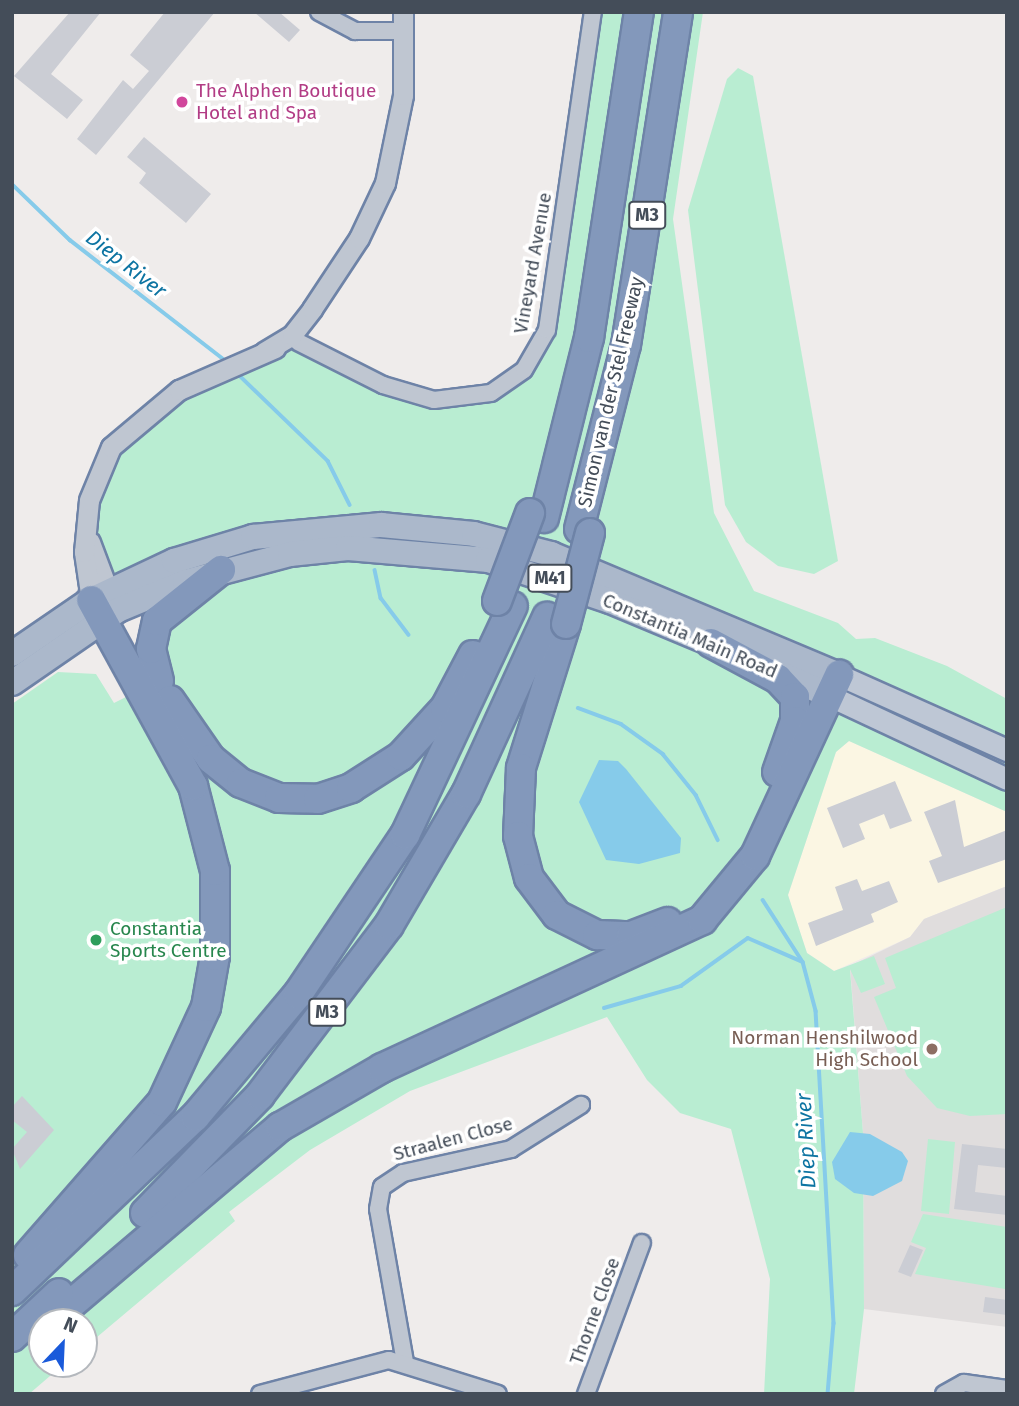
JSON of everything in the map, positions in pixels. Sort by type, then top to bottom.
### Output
[{"type":"highway","name":"M3","points":[[12,1291],[195,1117],[298,994],[405,835],[505,604],[537,515],[601,254],[639,12]]},
{"type":"highway","name":"Simon van der Stel Freeway","points":[[556,620],[585,531],[610,416],[678,12]]},
{"type":"highway","points":[[159,681],[151,649],[157,621],[221,570]]},
{"type":"highway","points":[[105,605],[159,681],[183,725],[241,783],[279,798],[318,799],[381,772],[428,730],[462,680],[505,604]]},
{"type":"highway","points":[[12,1272],[162,1102],[206,1007],[215,956],[215,871],[193,786],[105,605]]},
{"type":"highway","name":"M3","points":[[12,1337],[181,1179],[332,1006],[389,925],[467,794],[556,620]]},
{"type":"highway","points":[[556,620],[517,799],[529,878],[556,915],[597,935],[618,938],[666,923],[727,867],[828,682]]},
{"type":"highway","points":[[711,643],[778,679],[795,697],[795,721],[777,774]]},
{"type":"highway","points":[[67,1308],[280,1127],[382,1068],[702,920],[755,856],[828,682]]},
{"type":"highway","points":[[12,1356],[28,1342]]},
{"type":"main road","name":"Constantia Main Road","points":[[12,654],[105,605],[174,561],[253,537],[344,526],[435,529],[551,554],[828,682],[1007,779]]},
{"type":"main road","name":"Constantia Main Road","points":[[12,683],[105,605],[221,570],[348,548],[434,552],[543,576],[711,643],[828,682],[1007,750]]},
{"type":"street","points":[[105,605],[86,532],[98,471],[126,429],[179,390],[300,338],[312,309],[359,238],[385,183],[403,95],[403,22],[355,31],[319,12]]},
{"type":"street","name":"Vineyard Avenue","points":[[300,338],[383,385],[434,401],[491,393],[532,361],[547,330],[593,12]]},
{"type":"street","name":"Straalen Close","points":[[405,1362],[378,1209],[382,1186],[402,1172],[511,1149],[581,1105]]},
{"type":"street","name":"Thorne Close","points":[[586,1394],[642,1243]]},
{"type":"street","points":[[260,1394],[365,1362],[405,1362],[498,1394]]},
{"type":"street","points":[[944,1394],[964,1383],[1007,1389]]},
{"type":"shaded area","points":[[849,741],[1007,812],[1007,886],[924,919],[910,937],[834,971],[807,953],[788,895],[836,752]]},
{"type":"shaded area","name":"Norman Henshilwood High School","points":[[1007,886],[1007,1327],[864,1309],[863,1133],[850,966],[910,937],[924,919]]},
{"type":"green space","points":[[593,12],[703,12],[673,219],[714,513],[754,591],[838,623],[856,639],[875,638],[947,666],[1007,699],[1007,812],[849,741],[836,752],[788,895],[807,953],[834,971],[874,956],[885,984],[861,993],[850,969],[863,1133],[864,1309],[854,1394],[764,1394],[770,1279],[731,1129],[680,1113],[647,1080],[607,1017],[410,1091],[310,1150],[229,1212],[235,1221],[98,1336],[98,1308],[28,1308],[28,1378],[48,1378],[29,1394],[12,1394],[12,704],[58,672],[96,674],[114,703],[158,681],[160,617],[100,572],[89,500],[140,417],[295,341],[404,394],[491,393],[541,345]]},
{"type":"green space","points":[[738,68],[753,76],[838,561],[814,574],[778,566],[746,542],[725,505],[688,210],[727,79]]},
{"type":"green space","points":[[1007,907],[1007,1114],[970,1116],[937,1108],[907,1076],[874,997],[896,988],[885,958]]},
{"type":"green space","points":[[928,1139],[955,1142],[949,1214],[921,1211]]},
{"type":"green space","points":[[923,1214],[1007,1227],[1005,1289],[915,1274],[926,1248],[911,1242]]},
{"type":"water","points":[[599,760],[618,761],[626,769],[681,838],[680,853],[639,864],[606,860],[579,802]]},
{"type":"water","points":[[850,1132],[870,1134],[902,1152],[908,1161],[902,1181],[873,1196],[854,1193],[835,1179],[832,1162]]},
{"type":"building","points":[[70,12],[101,12],[51,74],[83,100],[67,119],[14,76]]},
{"type":"building","points":[[165,12],[215,12],[96,155],[77,139],[123,80],[133,89],[149,71],[130,55]]},
{"type":"building","points":[[254,12],[279,12],[300,30],[289,42]]},
{"type":"building","points":[[144,137],[211,194],[186,223],[139,183],[146,173],[127,157]]},
{"type":"building","points":[[895,781],[912,821],[890,829],[884,814],[859,824],[865,839],[843,848],[827,808]]},
{"type":"building","points":[[955,800],[964,847],[1007,830],[1007,859],[938,883],[929,861],[942,856],[924,812]]},
{"type":"building","points":[[857,879],[862,891],[889,881],[898,902],[871,914],[874,922],[816,946],[808,923],[843,910],[835,887]]},
{"type":"building","points":[[22,1096],[54,1130],[20,1169],[12,1149],[27,1132],[12,1120],[12,1107]]},
{"type":"building","points":[[962,1144],[1007,1149],[1007,1168],[978,1165],[975,1192],[1007,1196],[1007,1215],[954,1209]]},
{"type":"building","points":[[910,1245],[923,1250],[911,1277],[898,1272]]},
{"type":"building","points":[[985,1297],[1007,1300],[1007,1315],[983,1312]]},
{"type":"waterway","name":"Diep River","points":[[12,184],[70,240],[226,361]]},
{"type":"waterway","name":"Diep River","points":[[238,374],[328,461],[350,505]]},
{"type":"waterway","name":"Diep River","points":[[375,570],[381,598],[409,635]]},
{"type":"waterway","name":"Diep River","points":[[578,708],[621,724],[663,754],[696,795],[718,840]]},
{"type":"waterway","name":"Diep River","points":[[763,900],[803,962],[816,1011],[834,1323],[828,1394]]},
{"type":"waterway","points":[[604,1008],[681,986],[748,938],[801,961]]},
{"type":"place","name":"The Alphen Boutique Hotel and Spa","points":[[182,102]]},
{"type":"place","name":"Constantia Sports Centre","points":[[96,940]]},
{"type":"place","name":"Norman Henshilwood High School","points":[[932,1049]]}]
